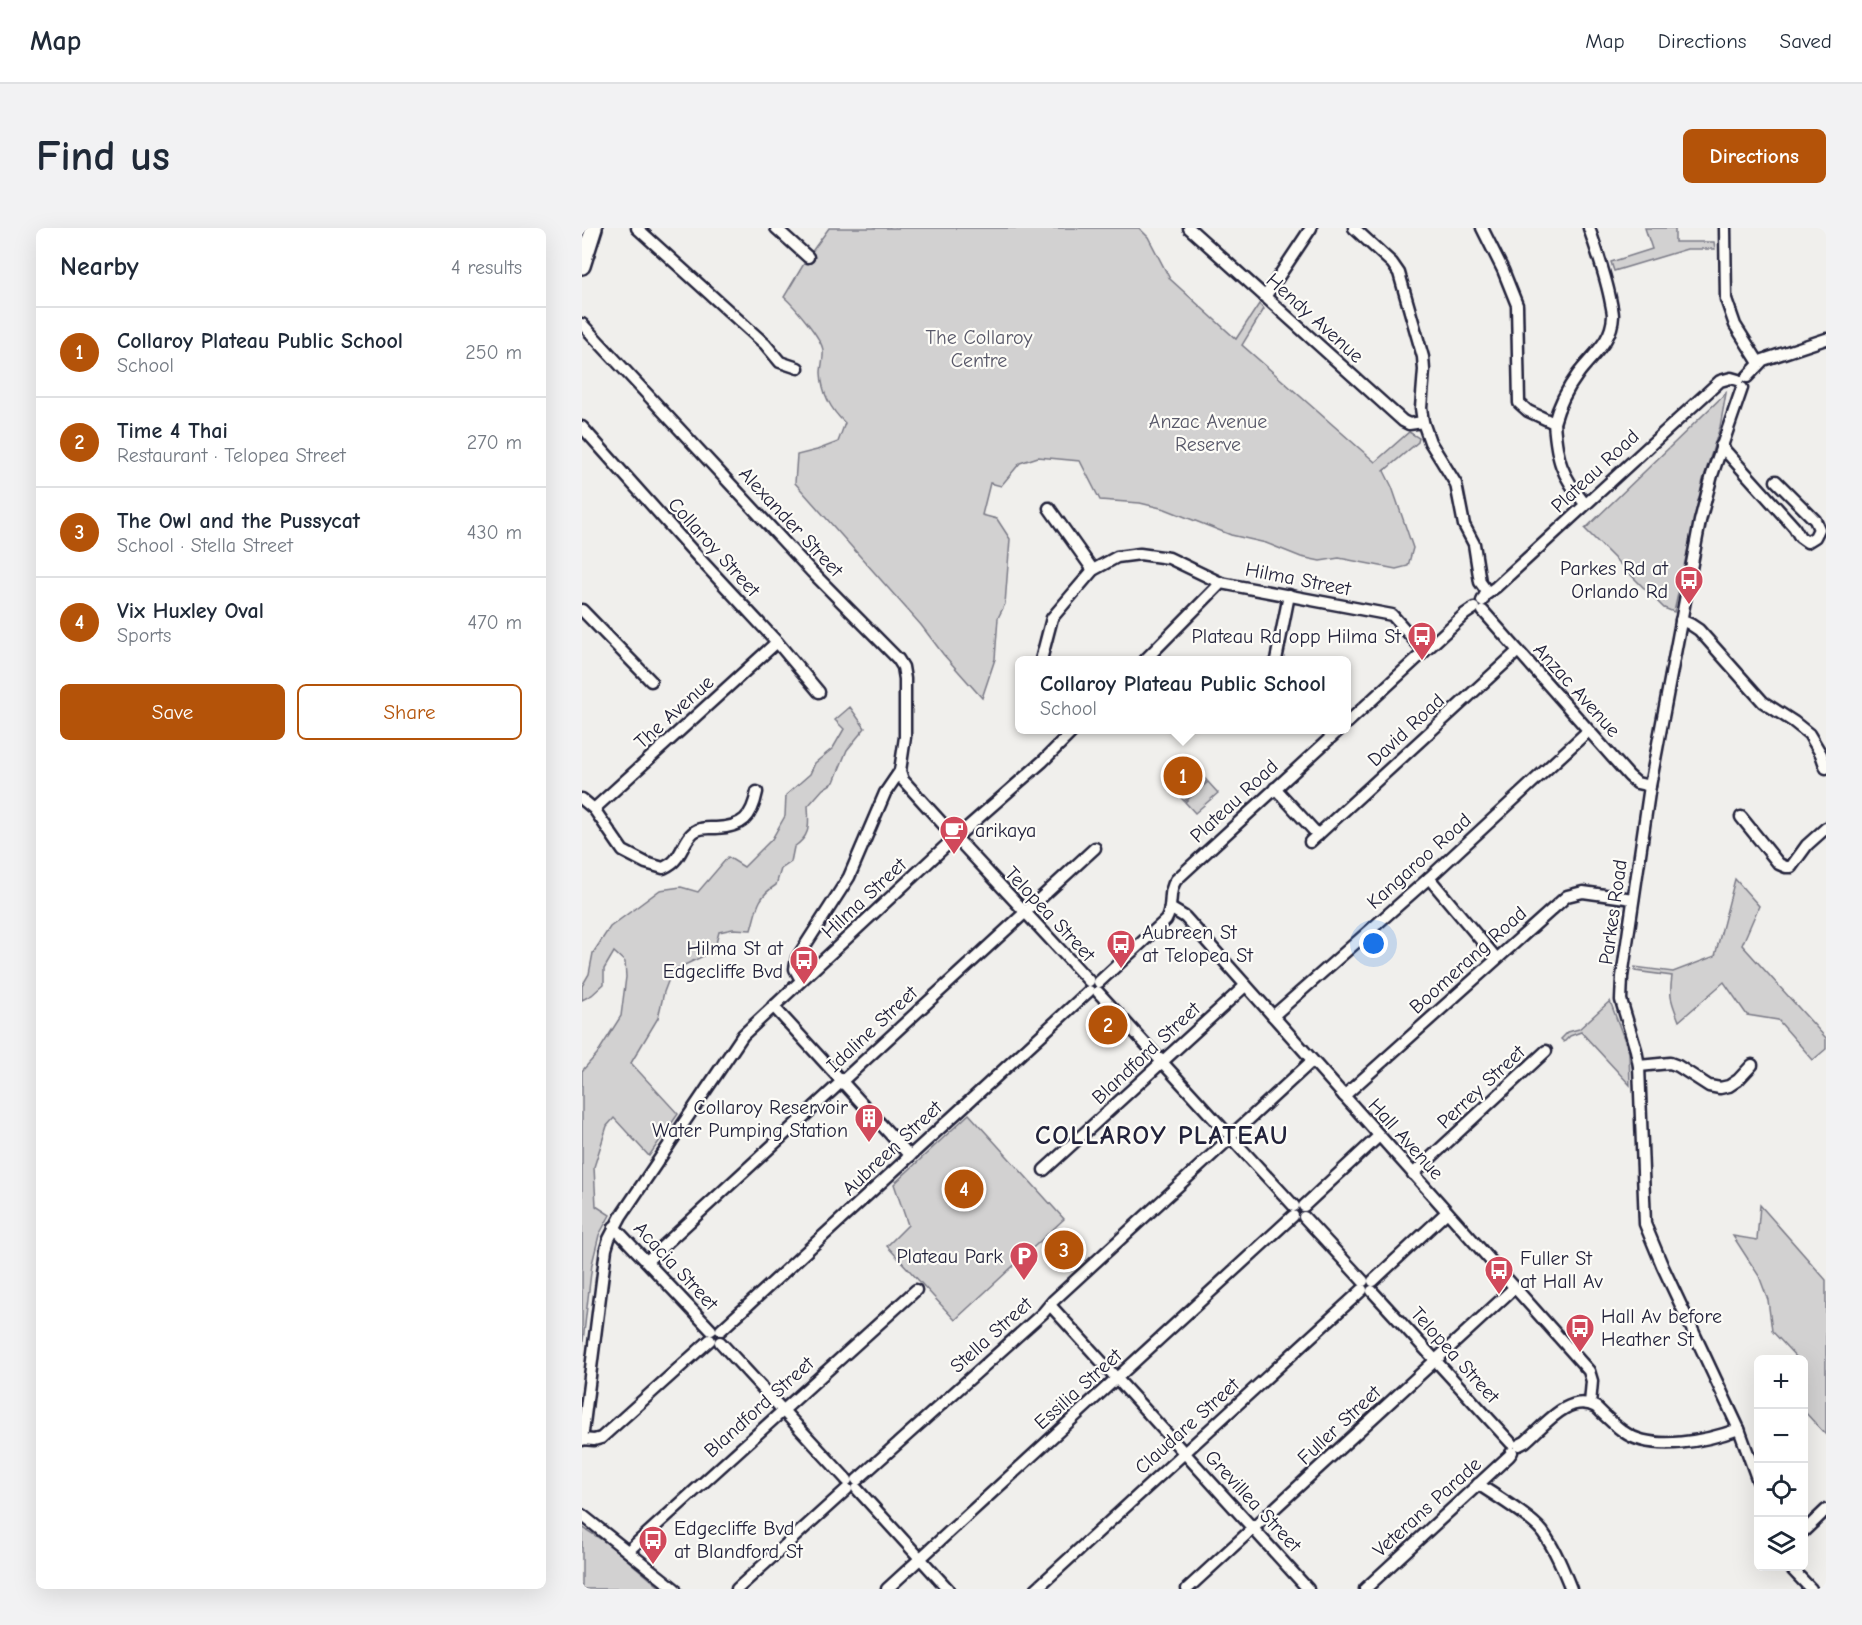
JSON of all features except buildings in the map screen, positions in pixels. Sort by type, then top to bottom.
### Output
[{"type":"highway","points":[[582,266],[594,228]]},
{"type":"street","points":[[637,228],[765,344],[780,362],[798,368]]},
{"type":"street","points":[[776,228],[808,257]]},
{"type":"street","name":"Hendy Avenue","points":[[1189,228],[1403,421],[1409,424],[1423,422]]},
{"type":"street","points":[[1265,297],[1311,228]]},
{"type":"street","name":"Anzac Avenue","points":[[1354,228],[1392,263],[1399,273],[1423,357],[1421,408],[1423,422],[1430,442],[1456,484],[1464,525],[1474,544],[1481,603],[1518,651],[1634,781],[1650,786]]},
{"type":"street","points":[[1482,228],[1517,305],[1519,403],[1528,411],[1554,423]]},
{"type":"street","points":[[1585,504],[1572,488],[1562,470],[1556,448],[1554,423],[1558,407],[1566,391],[1580,371],[1598,353],[1609,336],[1613,315],[1606,281],[1589,228]]},
{"type":"street","points":[[1725,228],[1726,299],[1735,325],[1759,363]]},
{"type":"street","name":"Alexander Street","points":[[582,324],[804,564],[898,658],[903,667],[905,679],[905,736],[900,771]]},
{"type":"street","name":"Parkes Road","points":[[1754,1470],[1739,1429],[1645,1224],[1639,1066],[1621,1000],[1650,786],[1705,497],[1742,382],[1759,363],[1766,359],[1826,339]]},
{"type":"street","name":"Plateau Road","points":[[1351,719],[1424,651],[1481,603],[1720,381],[1731,378],[1742,382]]},
{"type":"street","name":"Collaroy Street","points":[[582,427],[777,642],[819,692]]},
{"type":"street","points":[[1721,446],[1794,527],[1800,537],[1807,542],[1815,537],[1819,529],[1815,520],[1776,481]]},
{"type":"street","points":[[1049,508],[1093,570]]},
{"type":"street","points":[[1042,656],[1052,618],[1093,570],[1117,557],[1140,554],[1169,558],[1221,583]]},
{"type":"street","name":"Hilma Street","points":[[1149,656],[1221,583],[1392,615],[1424,651]]},
{"type":"street","points":[[1277,656],[1289,595]]},
{"type":"street","points":[[582,610],[651,681]]},
{"type":"street","points":[[1681,620],[1699,630],[1763,702],[1809,734],[1826,768]]},
{"type":"street","name":"The Avenue","points":[[594,809],[777,642]]},
{"type":"street","name":"David Road","points":[[1275,789],[1314,838],[1518,651]]},
{"type":"street","name":"Kangaroo Road","points":[[1273,1016],[1429,878],[1588,731]]},
{"type":"street","name":"Hilma Street","points":[[582,1439],[603,1262],[609,1239],[614,1227],[740,1039],[1069,734]]},
{"type":"street","name":"Plateau Road","points":[[1170,908],[1171,889],[1176,880],[1334,734]]},
{"type":"street","points":[[801,980],[795,969],[797,958],[849,877],[885,793],[900,771]]},
{"type":"street","name":"Telopea Street","points":[[900,771],[903,780],[1514,1446]]},
{"type":"street","points":[[582,799],[594,809],[623,851],[645,863],[663,868],[675,860],[695,830],[731,826],[745,819],[753,809],[757,792]]},
{"type":"street","points":[[1741,817],[1779,864],[1786,867],[1791,867],[1807,845],[1826,828]]},
{"type":"street","name":"Idaline Street","points":[[647,1261],[1095,848]]},
{"type":"street","points":[[1429,878],[1496,958]]},
{"type":"street","name":"Boomerang Road","points":[[1344,1096],[1567,896],[1583,892],[1633,899]]},
{"type":"street","name":"Hall Avenue","points":[[1170,908],[1185,917],[1589,1371],[1593,1381],[1590,1404]]},
{"type":"street","name":"Aubreen Street","points":[[582,1439],[601,1438],[715,1336],[1163,923],[1168,917],[1170,908]]},
{"type":"street","name":"Blandford Street","points":[[1044,1170],[1245,986]]},
{"type":"street","points":[[773,1006],[910,1156]]},
{"type":"street","name":"Perrey Street","points":[[1413,1174],[1546,1051]]},
{"type":"street","name":"Stella Street","points":[[738,1589],[1050,1305],[1312,1061]]},
{"type":"street","points":[[1639,1066],[1671,1063],[1709,1086],[1720,1088],[1729,1086],[1738,1080],[1752,1065]]},
{"type":"street","name":"Essilia Street","points":[[887,1589],[1379,1136]]},
{"type":"street","name":"Claudare Street","points":[[1036,1589],[1447,1212]]},
{"type":"street","name":"Acacia Street","points":[[614,1227],[948,1589]]},
{"type":"street","name":"Fuller Street","points":[[1187,1589],[1514,1288]]},
{"type":"street","name":"Blandford Street","points":[[628,1551],[916,1290]]},
{"type":"street","name":"Grevillea Street","points":[[1050,1305],[1308,1589]]},
{"type":"street","name":"Veterans Parade","points":[[1365,1589],[1509,1456],[1514,1446],[1525,1442],[1570,1405],[1580,1402],[1590,1404]]},
{"type":"street","points":[[1590,1404],[1626,1434],[1643,1440],[1673,1443],[1726,1434],[1739,1429]]},
{"type":"street","points":[[1478,1484],[1540,1529],[1557,1556],[1571,1589]]},
{"type":"street","points":[[1808,1526],[1826,1510]]},
{"type":"street","points":[[582,1515],[675,1589]]},
{"type":"street","points":[[1792,1571],[1812,1589]]},
{"type":"green space","name":"The Collaroy Centre","points":[[829,228],[1139,228],[1148,237],[1170,279],[1236,339],[1259,304],[1264,309],[1242,345],[1375,462],[1409,432],[1419,438],[1418,442],[1384,471],[1392,487],[1413,548],[1408,566],[1396,569],[1339,558],[1320,561],[1301,557],[1266,543],[1231,535],[1165,509],[1140,503],[1100,500],[1080,461],[1038,457],[1020,463],[1001,486],[990,483],[982,515],[997,519],[1010,539],[1005,604],[998,618],[995,659],[982,698],[921,625],[795,483],[797,455],[838,442],[845,423],[835,413],[825,394],[821,373],[823,353],[821,344],[806,322],[784,297]]},
{"type":"green space","points":[[1645,228],[1675,228],[1675,242],[1714,242],[1715,249],[1687,249],[1614,271],[1611,262],[1652,249]]},
{"type":"green space","points":[[1726,393],[1720,427],[1703,480],[1674,612],[1664,608],[1585,529]]},
{"type":"green space","points":[[850,707],[865,728],[847,750],[834,782],[823,789],[808,806],[806,834],[794,847],[791,862],[781,869],[776,885],[761,899],[751,930],[733,929],[719,932],[714,951],[672,971],[658,1018],[631,1063],[678,1114],[649,1156],[614,1118],[607,1126],[594,1167],[596,1206],[610,1215],[599,1235],[592,1264],[582,1350],[582,1071],[597,1054],[621,1016],[626,977],[625,962],[614,952],[604,969],[604,984],[592,995],[582,1000],[582,986],[589,974],[593,953],[610,927],[660,890],[681,887],[698,892],[728,857],[744,867],[772,839],[785,816],[786,795],[810,774],[815,763],[833,748],[844,729],[835,720]]},
{"type":"green space","points":[[1197,769],[1207,781],[1184,801],[1174,790]]},
{"type":"green space","points":[[1208,782],[1218,793],[1195,813],[1185,802]]},
{"type":"green space","points":[[1735,879],[1759,906],[1742,945],[1826,1038],[1826,1049],[1813,1060],[1778,1020],[1747,1015],[1724,982],[1679,1021],[1671,999],[1672,976],[1635,971],[1635,967],[1673,972],[1715,956]]},
{"type":"green space","points":[[1610,1001],[1629,1052],[1630,1085],[1581,1032],[1570,1036],[1564,1042],[1561,1039],[1568,1032],[1579,1029]]},
{"type":"green space","points":[[969,1114],[1064,1219],[955,1320],[887,1246],[908,1225],[894,1184]]},
{"type":"green space","points":[[1760,1205],[1826,1280],[1826,1435],[1808,1415],[1808,1355],[1794,1355],[1772,1331],[1768,1300],[1759,1276],[1733,1236],[1757,1240]]},
{"type":"green space","points":[[582,1527],[607,1543],[662,1589],[582,1589]]},
{"type":"place","name":"Parkes Rd at Orlando Rd","points":[[1689,606]]},
{"type":"place","name":"Plateau Rd opp Hilma St","points":[[1422,662]]},
{"type":"place","name":"Collaroy Plateau Public School","points":[[1183,776]]},
{"type":"place","name":"arikaya","points":[[954,856]]},
{"type":"place","name":"Aubreen St at Telopea St","points":[[1121,970]]},
{"type":"place","name":"Hilma St at Edgecliffe Bvd","points":[[804,986]]},
{"type":"place","name":"Time 4 Thai","points":[[1108,1025]]},
{"type":"place","name":"Collaroy Reservoir Water Pumping Station","points":[[869,1144]]},
{"type":"place","name":"Vix Huxley Oval","points":[[964,1189]]},
{"type":"place","name":"The Owl and the Pussycat","points":[[1064,1250]]},
{"type":"place","name":"Plateau Park","points":[[1024,1282]]},
{"type":"place","name":"Fuller St at Hall Av","points":[[1499,1296]]},
{"type":"place","name":"Hall Av before Heather St","points":[[1580,1354]]},
{"type":"place","name":"Edgecliffe Bvd at Blandford St","points":[[653,1566]]},
{"type":"district","name":"COLLAROY PLATEAU","points":[[1162,1136]]},
{"type":"park label","name":"Anzac Avenue Reserve","points":[[1208,432]]}]
